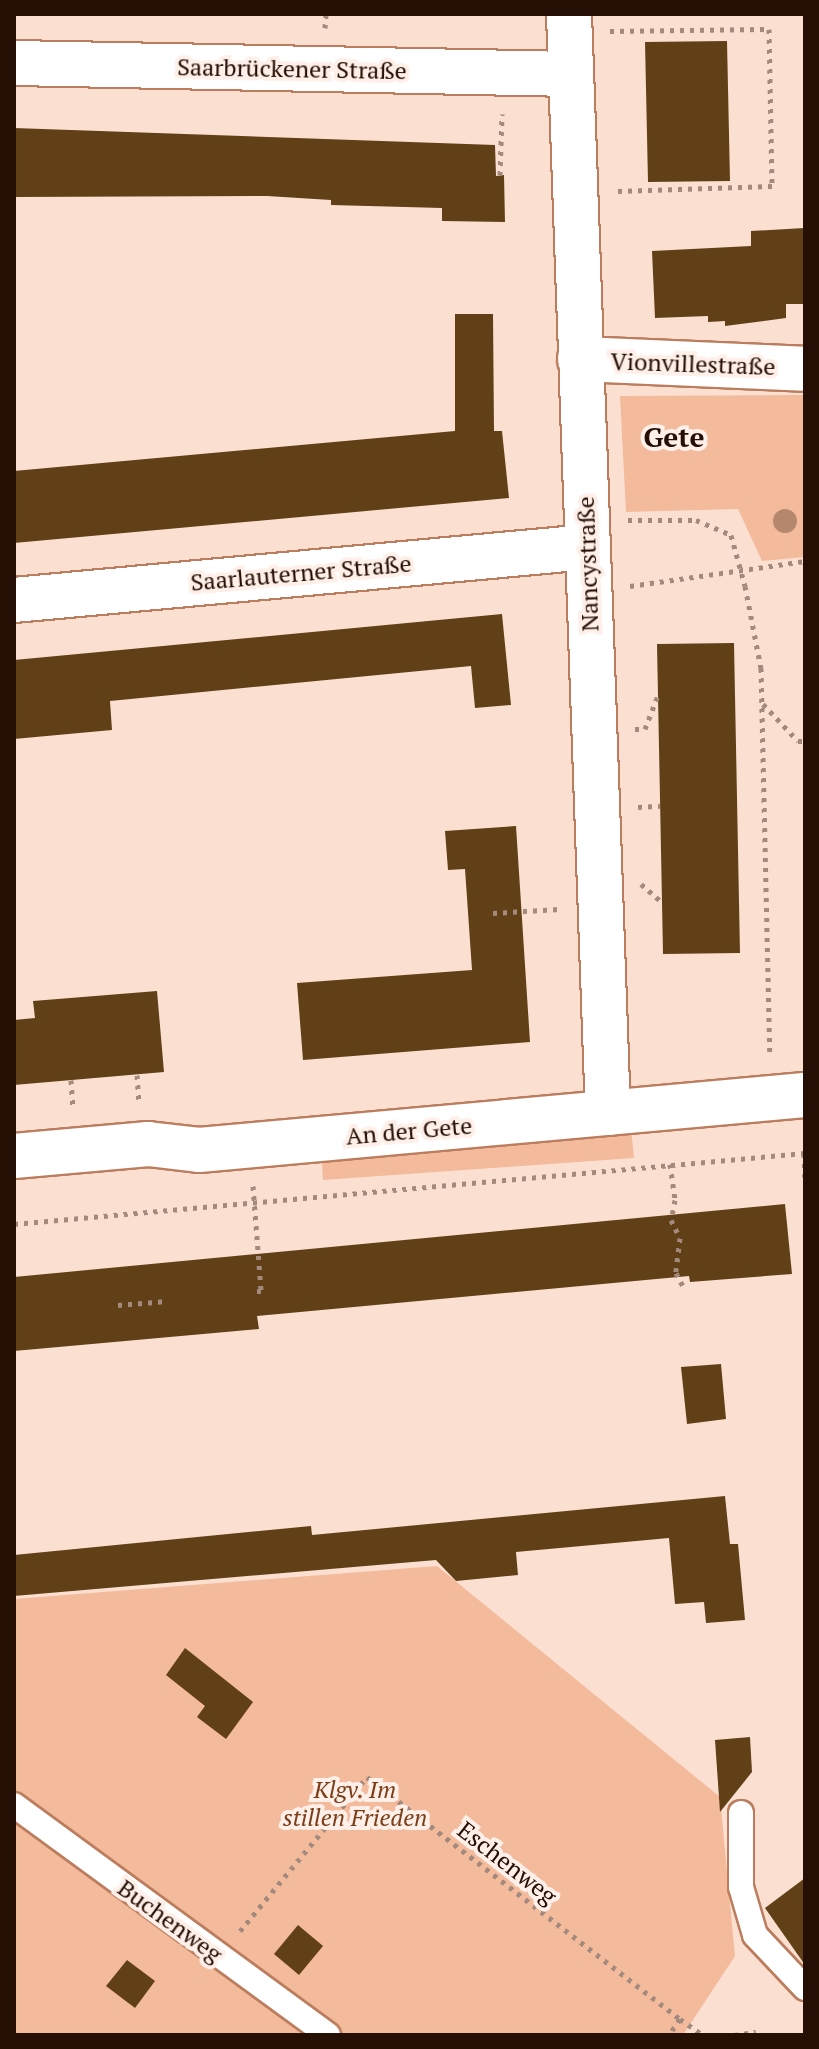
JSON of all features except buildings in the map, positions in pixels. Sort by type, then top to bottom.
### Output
[{"type":"street","name":"Nancystraße","points":[[569,23],[608,1113]]},
{"type":"street","name":"Saarbrückener Straße","points":[[14,63],[571,74]]},
{"type":"street","name":"Vionvillestraße","points":[[580,359],[805,369]]},
{"type":"street","name":"Saarlauterner Straße","points":[[14,600],[587,533]]},
{"type":"street","name":"An der Gete","points":[[14,1156],[148,1144],[199,1150],[788,1096]]},
{"type":"lane","name":"Buchenweg","points":[[14,1805],[328,2035]]},
{"type":"lane","points":[[741,1813],[741,1887],[755,1935],[805,1988]]},
{"type":"path","points":[[569,23],[769,29],[772,186],[575,192]]},
{"type":"path","points":[[500,175],[503,73]]},
{"type":"path","points":[[587,533],[696,520],[731,535],[761,668],[788,1096]]},
{"type":"path","points":[[589,592],[805,561]]},
{"type":"path","points":[[762,703],[798,741],[805,741]]},
{"type":"path","points":[[493,913],[601,907]]},
{"type":"path","points":[[137,1075],[139,1106]]},
{"type":"path","points":[[71,1080],[74,1112]]},
{"type":"path","points":[[252,1145],[261,1291],[255,1291]]},
{"type":"path","points":[[14,1224],[804,1153],[805,1181]]},
{"type":"path","points":[[670,1164],[675,1200],[671,1220],[680,1238],[676,1273],[683,1286]]},
{"type":"path","points":[[118,1305],[167,1301]]},
{"type":"path","name":"Eschenweg","points":[[219,1956],[367,1777],[680,2019]]},
{"type":"path","points":[[669,2035],[680,2019],[703,2035]]},
{"type":"path","points":[[734,2035],[756,2032]]},
{"type":"green space","points":[[805,395],[805,557],[762,561],[738,509],[626,512],[620,396]]},
{"type":"green space","points":[[630,1118],[634,1158],[323,1180],[321,1147]]},
{"type":"green space","name":"Klgv. Im stillen Frieden","points":[[437,1566],[720,1797],[735,1956],[683,2035],[14,2035],[14,1599]]},
{"type":"district","name":"Gete","points":[[674,437]]}]
